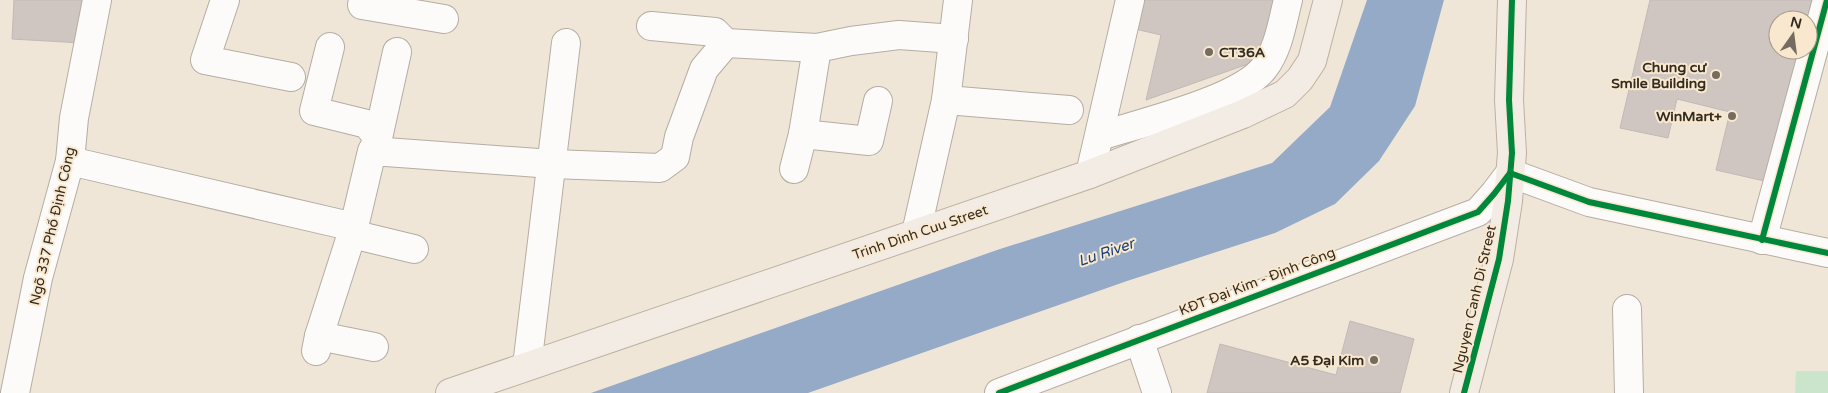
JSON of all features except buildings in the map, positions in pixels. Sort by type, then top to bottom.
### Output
[{"type":"main road","name":"Trinh Dinh Cuu Street","points":[[450,393],[1090,174],[1242,114],[1285,94],[1300,79],[1312,61],[1328,0]]},
{"type":"main road","name":"Nguyen Canh Di Street","points":[[1464,393],[1499,259],[1508,201],[1512,153],[1509,100],[1512,0]]},
{"type":"street","name":"Ngõ 337 Phố Định Công","points":[[15,393],[38,278],[70,161],[74,118],[97,0]]},
{"type":"street","points":[[226,0],[204,60],[291,77]]},
{"type":"street","points":[[363,0],[362,5],[444,19]]},
{"type":"street","points":[[916,233],[946,100],[958,0]]},
{"type":"street","points":[[1090,174],[1130,0]]},
{"type":"street","points":[[1100,136],[1204,103],[1249,82],[1264,68],[1277,46],[1288,0]]},
{"type":"street","points":[[1762,240],[1827,0]]},
{"type":"street","points":[[651,26],[715,32],[726,43],[817,48],[899,35],[954,39]]},
{"type":"street","points":[[527,366],[566,43]]},
{"type":"street","points":[[375,145],[552,164],[660,168],[675,158],[679,137],[704,69],[726,43]]},
{"type":"street","points":[[330,47],[314,111],[367,124],[375,145]]},
{"type":"street","points":[[794,169],[817,48]]},
{"type":"street","points":[[374,348],[317,343],[353,231],[397,52]]},
{"type":"street","points":[[946,100],[1068,110]]},
{"type":"street","points":[[802,134],[868,141],[878,101]]},
{"type":"street","points":[[70,161],[353,231],[414,249]]},
{"type":"street","points":[[1510,173],[1589,202],[1828,253]]},
{"type":"street","name":"KĐT Đại Kim - Định Công","points":[[999,393],[1478,212],[1510,173]]},
{"type":"street","points":[[1627,309],[1628,393]]},
{"type":"street","points":[[1139,339],[1157,393]]},
{"type":"green space","points":[[1796,371],[1828,371],[1828,393],[1795,393]]},
{"type":"water","name":"Lu River","points":[[1367,0],[1444,0],[1415,106],[1379,161],[1335,204],[1275,233],[1127,281],[808,393],[591,393],[997,250],[1272,163],[1330,107]]},
{"type":"cycle path","points":[[1464,393],[1499,259],[1508,201],[1512,153],[1509,100],[1512,0]]},
{"type":"cycle path","points":[[1762,240],[1827,0]]},
{"type":"cycle path","points":[[1510,173],[1589,202],[1828,253]]},
{"type":"cycle path","points":[[999,393],[1478,212],[1510,173]]},
{"type":"place","name":"CT36A","points":[[1209,52]]},
{"type":"place","name":"Chung cư Smile Building","points":[[1716,75]]},
{"type":"place","name":"WinMart+","points":[[1732,116]]},
{"type":"place","name":"A5 Đại Kim","points":[[1374,360]]}]
